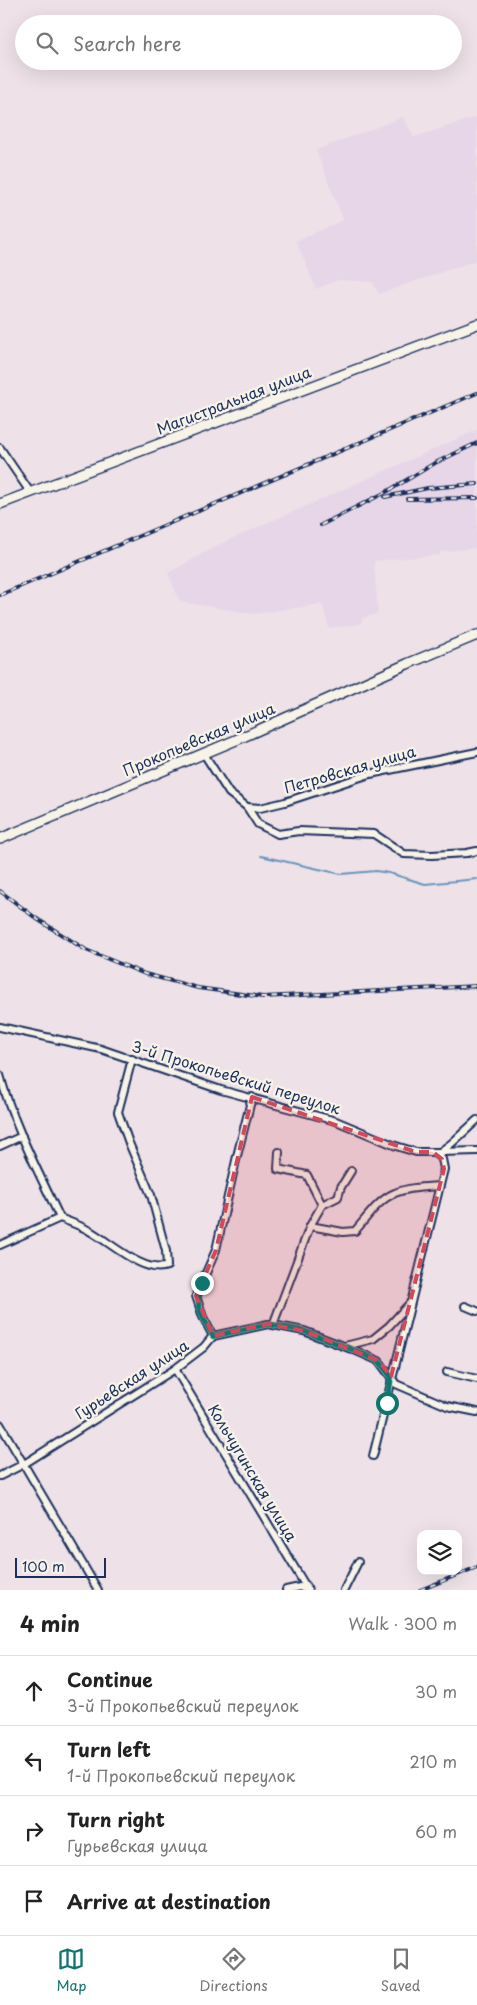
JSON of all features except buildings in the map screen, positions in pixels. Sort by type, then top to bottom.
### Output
[{"type":"main road","name":"Магистральная улица","points":[[0,504],[477,324]]},
{"type":"main road","name":"Прокопьевская улица","points":[[0,839],[236,740],[477,635]]},
{"type":"street","points":[[0,448],[30,492]]},
{"type":"street","name":"Петровская улица","points":[[247,807],[260,808],[285,802],[370,774],[477,752]]},
{"type":"street","points":[[206,757],[229,793],[247,807],[258,824],[278,834],[299,831],[374,834],[404,854],[432,855],[467,853],[477,850]]},
{"type":"street","name":"3-й Прокопьевский переулок","points":[[0,1027],[101,1048],[192,1080],[336,1121],[396,1146],[416,1152],[477,1151]]},
{"type":"street","points":[[0,1074],[3,1098],[60,1218],[89,1231],[144,1264],[159,1269],[167,1266],[166,1252],[151,1194],[128,1143],[118,1112],[132,1059]]},
{"type":"street","points":[[252,1097],[216,1250],[196,1296],[213,1336],[268,1324],[304,1331],[379,1361],[396,1384],[446,1406],[477,1412]]},
{"type":"street","points":[[373,1456],[444,1169],[442,1159],[436,1152],[452,1143],[477,1120]]},
{"type":"street","points":[[0,1146],[22,1136]]},
{"type":"street","points":[[280,1152],[278,1169],[307,1175],[322,1205]]},
{"type":"street","points":[[273,1325],[310,1226],[322,1205],[338,1197],[341,1187],[351,1171]]},
{"type":"street","points":[[310,1226],[343,1232],[355,1231],[371,1213],[395,1193],[439,1186]]},
{"type":"street","points":[[0,1245],[60,1218]]},
{"type":"street","points":[[345,1346],[373,1339],[389,1326],[412,1301]]},
{"type":"street","points":[[465,1306],[477,1311]]},
{"type":"street","name":"Гурьевская улица","points":[[0,1476],[24,1464],[175,1369],[204,1348],[213,1336]]},
{"type":"street","name":"Кольчугинская улица","points":[[175,1369],[305,1589]]},
{"type":"street","points":[[446,1372],[477,1379]]},
{"type":"street","points":[[0,1424],[98,1590]]},
{"type":"street","points":[[344,1590],[358,1562]]},
{"type":"street","points":[[286,1590],[305,1589]]},
{"type":"highlighted area","points":[[252,1097],[416,1152],[433,1152],[442,1159],[444,1169],[391,1377],[379,1361],[304,1331],[268,1324],[213,1336],[196,1296],[216,1250]]},
{"type":"shaded area","points":[[403,117],[414,137],[477,117],[477,260],[379,294],[372,282],[339,280],[316,289],[296,241],[343,220],[316,150]]},
{"type":"shaded area","points":[[477,430],[477,548],[440,552],[440,555],[374,561],[378,613],[362,619],[361,624],[329,628],[322,604],[253,614],[181,602],[178,598],[168,573],[220,544]]},
{"type":"waterway","points":[[261,856],[341,874],[376,871],[389,873],[425,884],[477,879]]},
{"type":"railway","points":[[0,595],[477,393]]},
{"type":"railway","points":[[321,525],[388,491],[435,463],[477,443]]},
{"type":"railway","points":[[385,497],[428,488],[477,484]]},
{"type":"railway","points":[[407,499],[477,498]]},
{"type":"railway","points":[[0,891],[37,919],[86,950],[145,974],[198,988],[263,997],[477,986]]},
{"type":"railway","points":[[420,1590],[477,1567]]},
{"type":"route","points":[[202,1283],[196,1296],[213,1336],[268,1324],[304,1331],[354,1350],[379,1361],[391,1377],[387,1403]]}]
